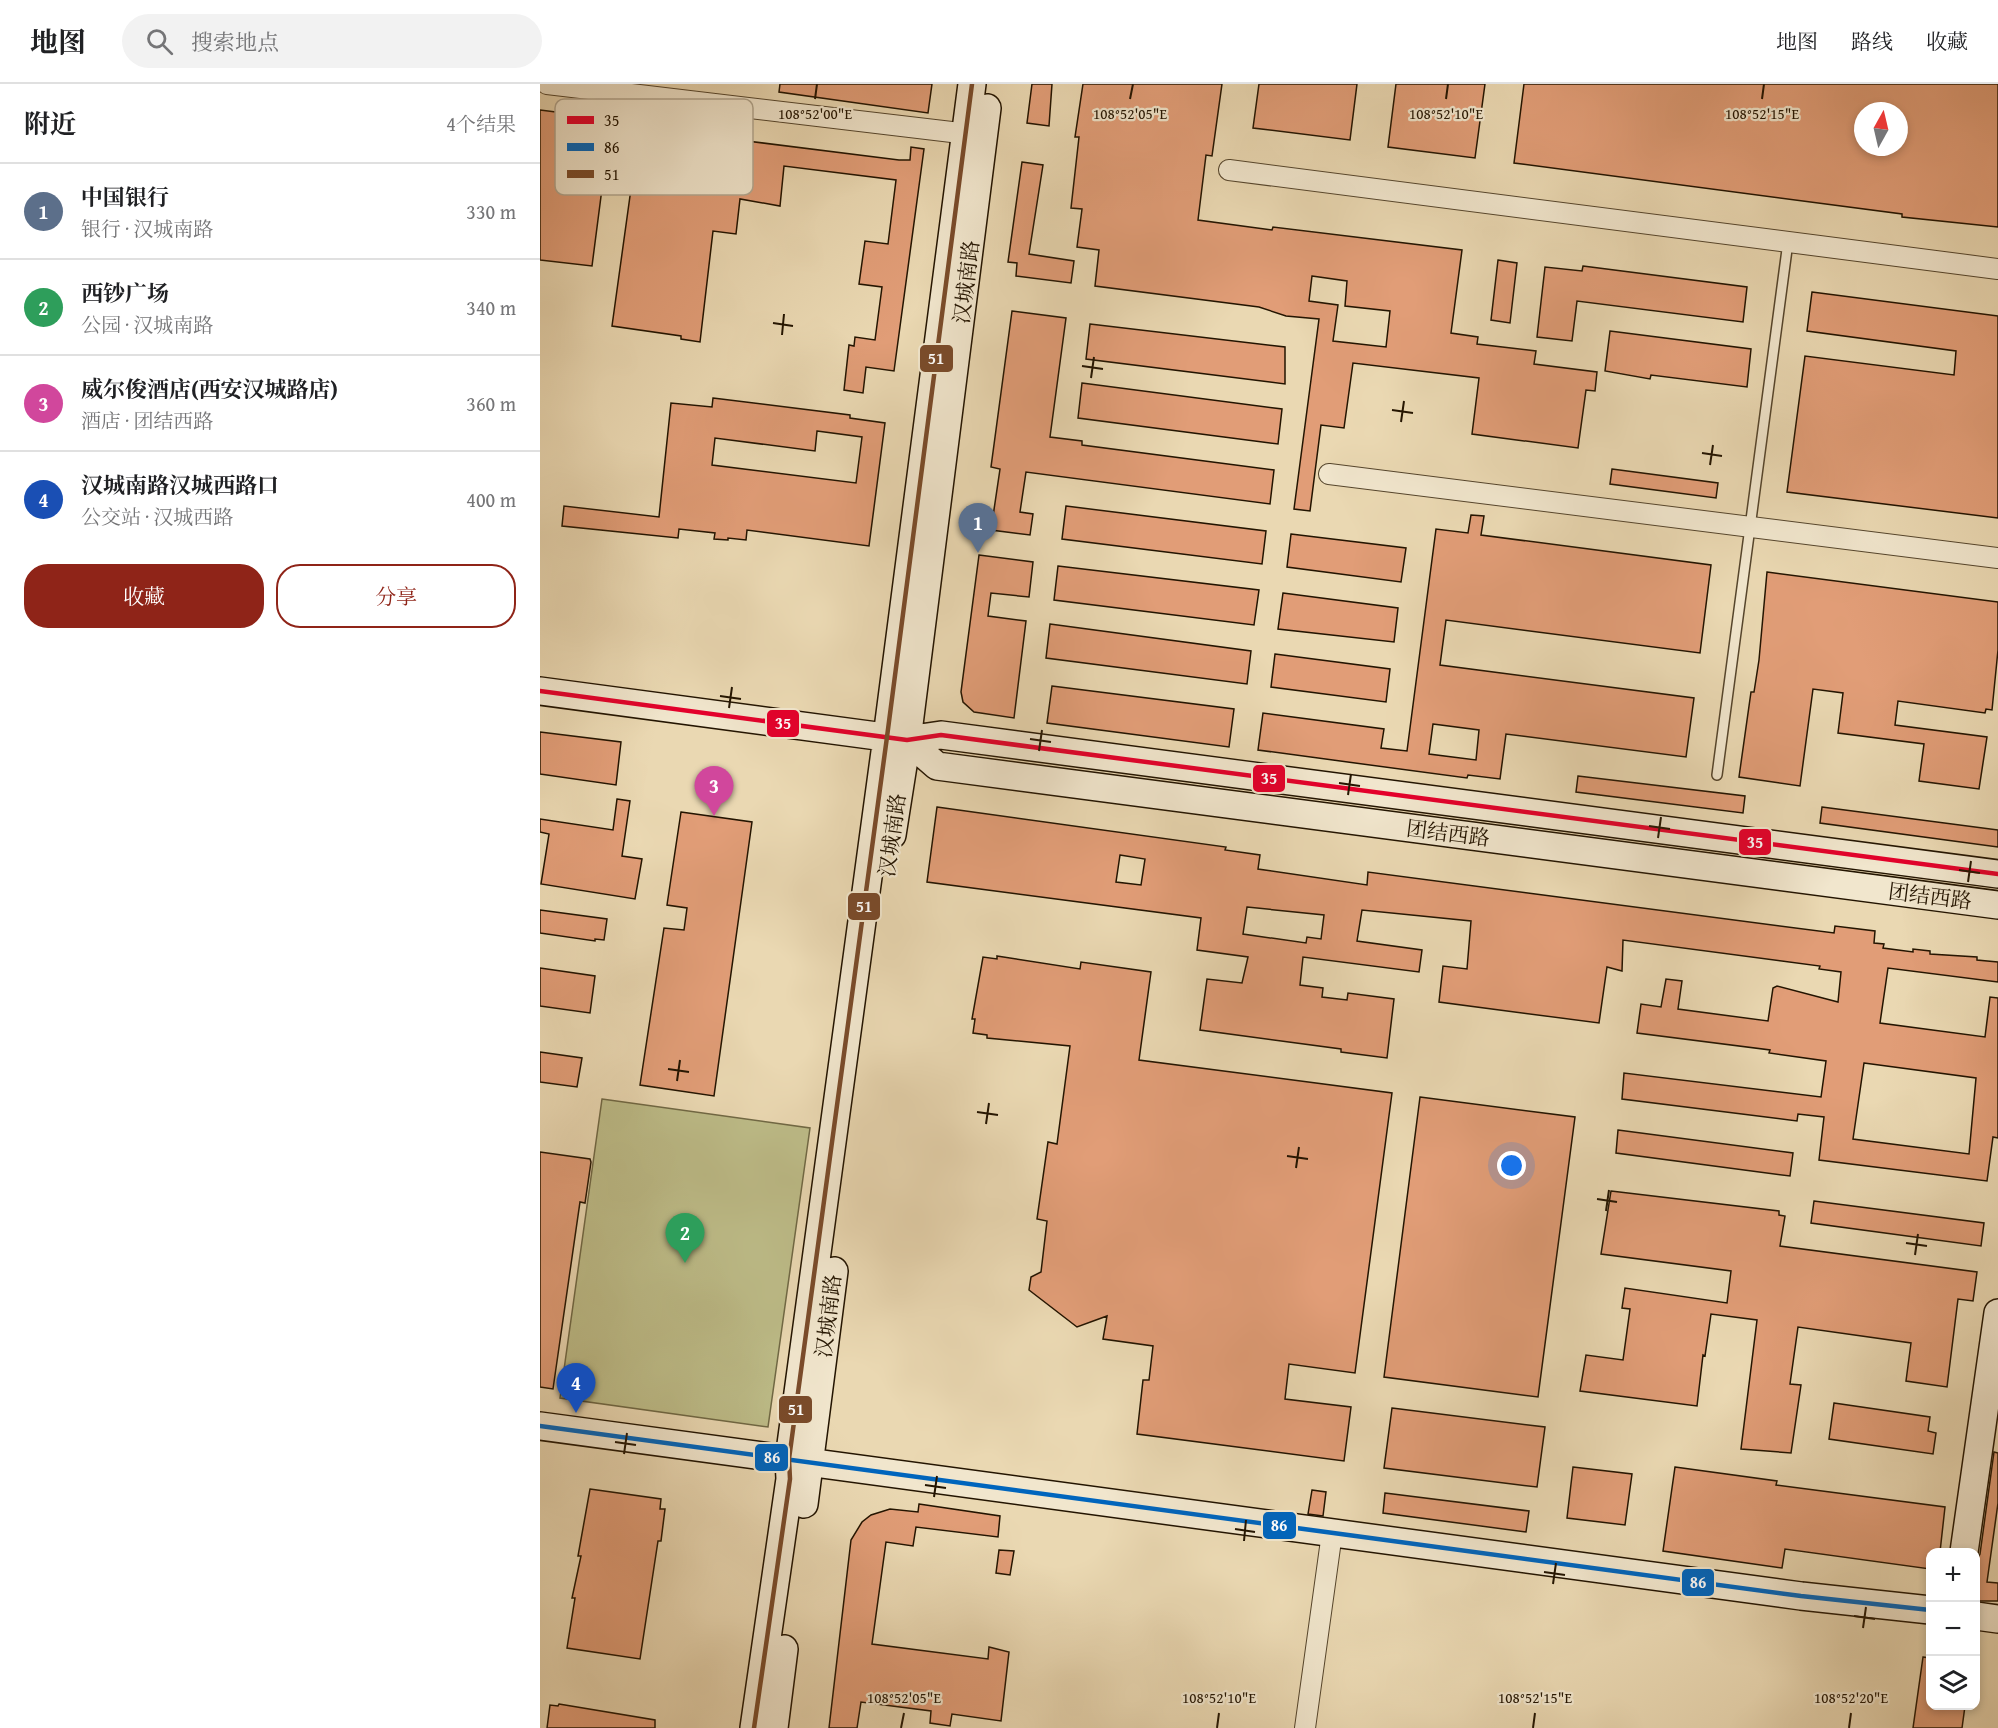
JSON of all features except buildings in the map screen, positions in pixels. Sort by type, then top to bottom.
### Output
[{"type":"street","points":[[547,84],[673,99]]},
{"type":"street","name":"汉城南路","points":[[774,1728],[799,1459],[897,796],[897,738],[974,135],[972,84]]},
{"type":"street","name":"汉城南路","points":[[974,135],[990,84]]},
{"type":"street","points":[[753,109],[974,135]]},
{"type":"street","points":[[1229,170],[1998,269]]},
{"type":"street","points":[[1329,474],[1998,558]]},
{"type":"street","name":"团结西路","points":[[540,691],[897,738],[941,735],[1998,874]]},
{"type":"street","name":"团结西路","points":[[897,738],[937,766],[1998,905]]},
{"type":"street","points":[[1965,1548],[1998,1313]]},
{"type":"street","points":[[540,1426],[799,1459],[1801,1596],[1926,1610]]},
{"type":"street","name":"汉城南路","points":[[754,1728],[790,1479],[799,1459]]},
{"type":"street","points":[[1305,1728],[1332,1533]]},
{"type":"street","points":[[1980,1617],[1998,1619]]},
{"type":"lane","points":[[1718,775],[1788,242]]},
{"type":"shaded area","points":[[602,1099],[810,1128],[768,1427],[560,1398]]},
{"type":"transit line","name":"51","points":[[754,1728],[790,1479],[789,1459],[887,737],[972,84]]},
{"type":"transit line","name":"35","points":[[540,691],[907,740],[941,735],[1998,874]]},
{"type":"transit line","name":"86","points":[[540,1426],[1801,1596],[1926,1610]]},
{"type":"place","name":"中国银行","points":[[978,553]]},
{"type":"place","name":"威尔俊酒店(西安汉城路店)","points":[[714,816]]},
{"type":"place","name":"西钞广场","points":[[685,1263]]},
{"type":"place","name":"汉城南路汉城西路口","points":[[576,1413]]}]
